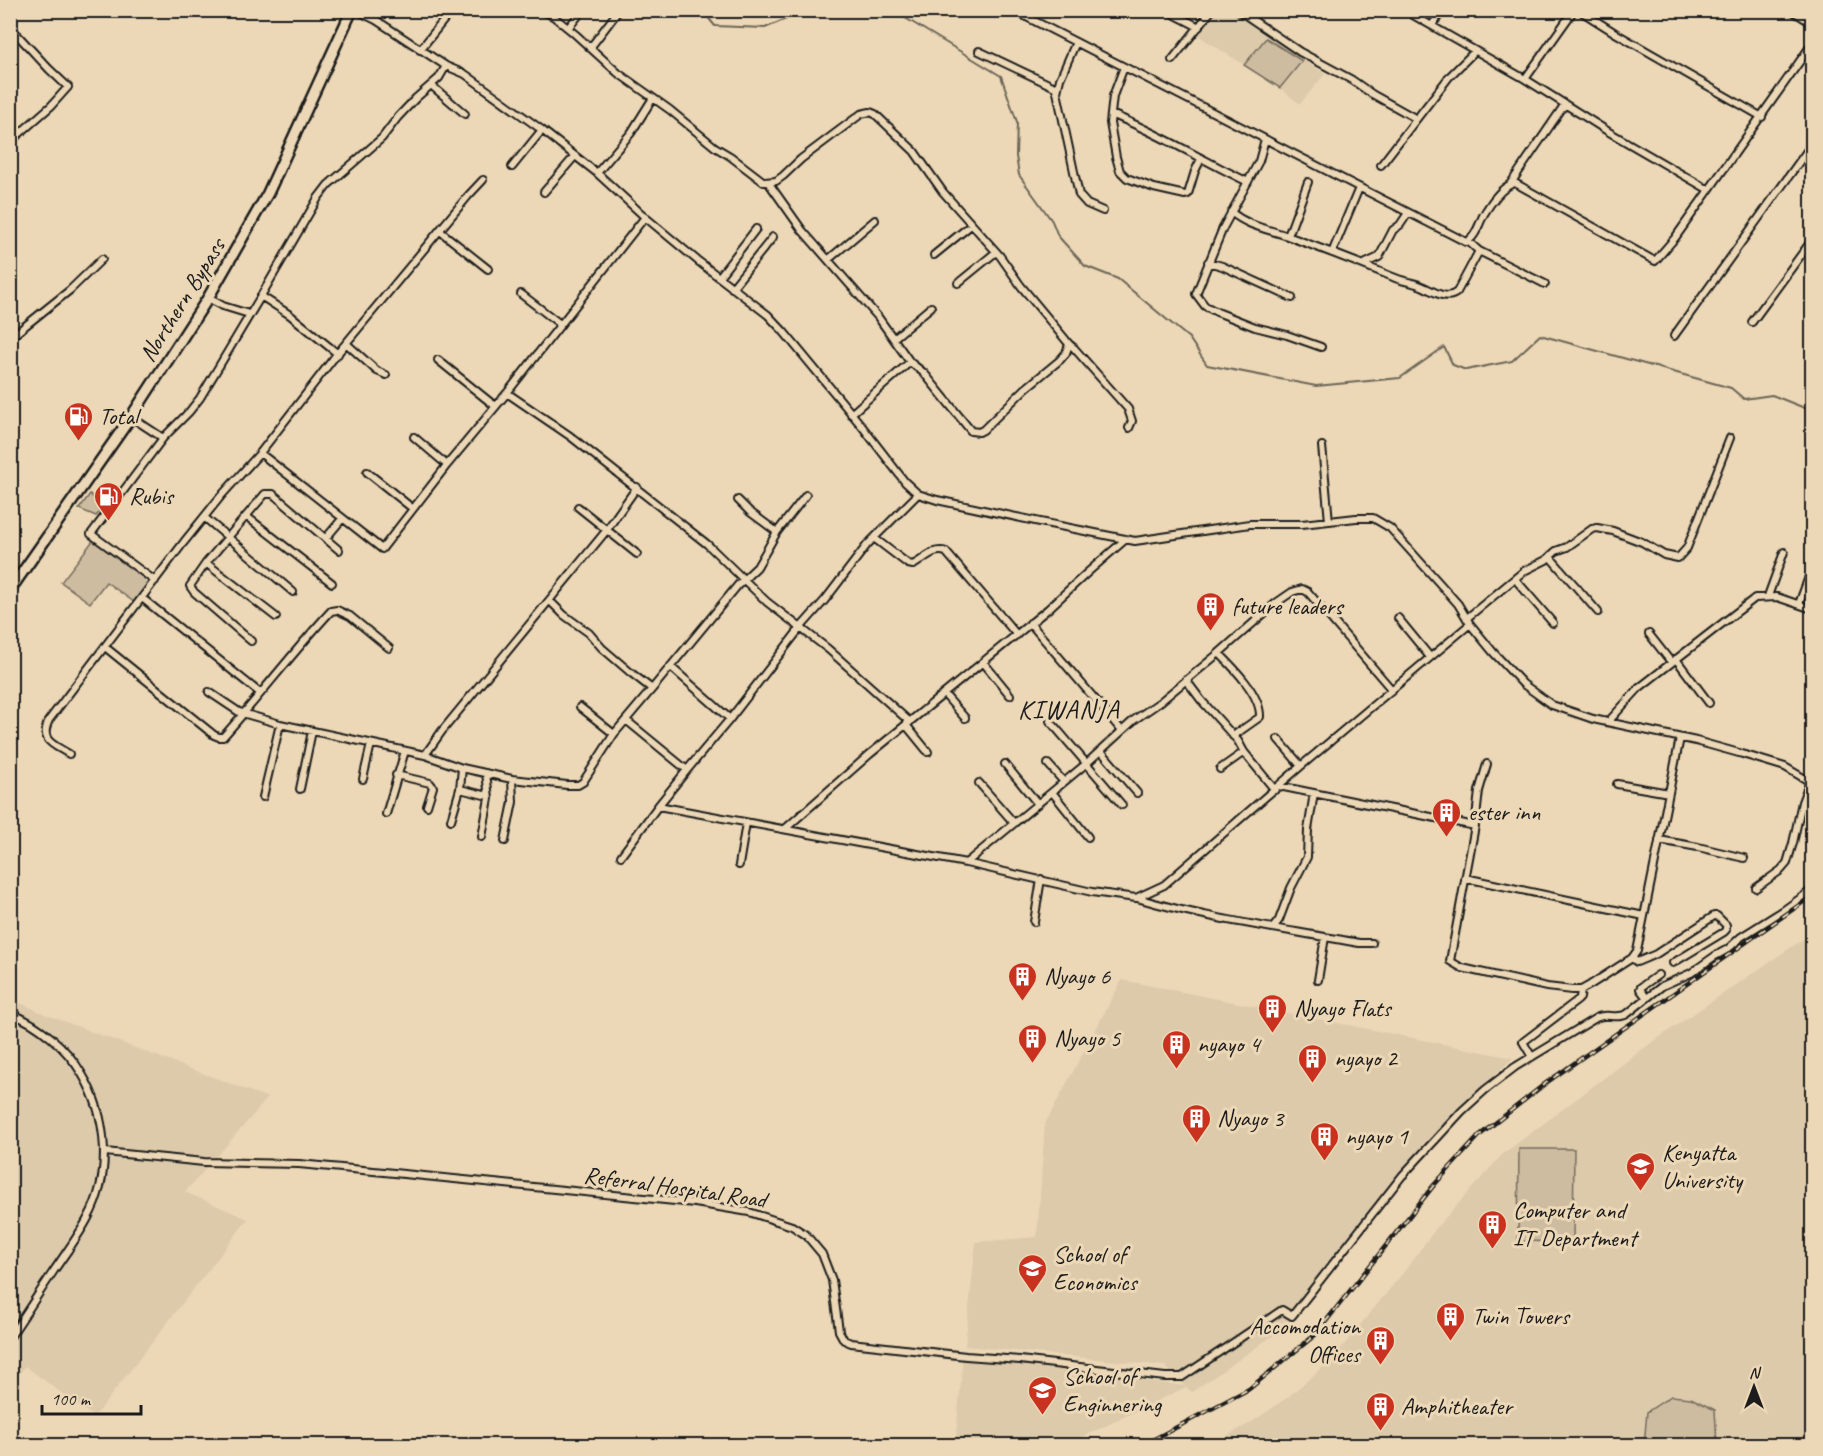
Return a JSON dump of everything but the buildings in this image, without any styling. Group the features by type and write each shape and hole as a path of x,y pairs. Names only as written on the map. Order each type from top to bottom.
{"main road":[{"name":"Northern Bypass","path":"10,590 131,417 208,298 268,193 354,10"}],"street":[{"path":"354,10 376,20 446,66 465,74 542,130 597,173 645,218 768,315 905,482 918,494 1126,539 1146,540 1250,524 1292,524 1373,518 1383,522 1397,536 1458,604 1468,621 1516,677 1552,705 1575,714 1739,753 1785,767 1811,782 1802,802 1787,863 1756,888"},
{"path":"420,50 452,10"},
{"path":"541,10 568,28 618,73 759,179 768,182 802,230 894,338 910,362 924,373 971,431 979,432 986,428 1026,388 1060,360 1069,344"},
{"path":"568,28 583,10"},
{"path":"590,48 619,10"},
{"path":"1013,10 1408,213 1469,242 1479,251 1545,284"},
{"path":"1166,10 1199,27"},
{"path":"1172,60 1212,10"},
{"path":"1238,10 1300,52 1415,118"},
{"path":"1404,10 1525,79 1609,132 1709,190"},
{"path":"1432,25 1443,10"},
{"path":"1525,79 1574,10"},
{"path":"1579,10 1762,117"},
{"path":"1791,10 1812,23"},
{"path":"10,27 68,87 51,106 10,142"},
{"path":"1076,42 1057,88 1058,102 1079,195 1087,204 1103,211"},
{"path":"1512,183 1654,261 1672,242 1812,44"},
{"path":"979,51 1057,88"},
{"path":"1381,165 1415,118 1449,77 1475,51"},
{"path":"155,581 91,534 163,438 200,398 318,198 328,185 382,138 416,98 439,78 446,66"},
{"path":"1124,67 1113,96 1111,114 1111,133 1120,171 1127,178 1167,192 1185,195 1188,194 1201,159"},
{"path":"431,86 465,114"},
{"path":"597,173 631,133 653,98"},
{"path":"1469,242 1484,214 1512,183 1565,104"},
{"path":"768,182 783,176 801,159 861,114 870,112 881,118 914,151 943,192 996,252 1069,344 1128,409 1132,421 1129,428"},
{"path":"1111,114 1248,182"},
{"path":"512,167 542,130"},
{"path":"1265,139 1263,153 1231,212 1196,294 1206,306 1255,327 1321,347"},
{"path":"1674,336 1812,144"},
{"path":"544,192 575,156"},
{"path":"69,754 48,740 45,729 80,678 204,517 260,453 338,354 483,180"},
{"path":"1288,236 1308,182"},
{"path":"1332,253 1359,188"},
{"path":"1231,212 1245,222 1364,264 1444,296 1457,292 1479,251"},
{"path":"1364,264 1379,257 1393,230 1400,225 1408,213"},
{"path":"260,453 382,549 412,508 507,393 645,218"},
{"path":"829,259 875,220"},
{"path":"934,255 971,225"},
{"path":"719,277 756,230"},
{"path":"441,231 488,269"},
{"path":"732,288 773,237"},
{"path":"1752,322 1812,240"},
{"path":"958,283 996,252"},
{"path":"11,338 102,259"},
{"path":"1208,262 1292,298"},
{"path":"521,294 560,324"},
{"path":"261,296 290,315 338,354"},
{"path":"208,298 223,306 249,314"},
{"path":"894,338 931,307"},
{"path":"347,344 386,375"},
{"path":"438,360 495,406"},
{"path":"851,414 910,362"},
{"path":"507,393 570,436 707,544 767,602 862,678 908,724 928,752"},
{"path":"131,417 163,438"},
{"path":"414,437 447,465"},
{"path":"1136,898 1164,885 1430,657 1524,571 1550,557 1556,550 1567,548 1587,532 1597,528 1613,531 1642,542 1664,555 1678,558 1687,548 1730,438"},
{"path":"1322,446 1329,521"},
{"path":"367,472 412,508"},
{"path":"425,755 442,731 606,531 637,487"},
{"path":"251,641 191,588 190,583 265,494 273,494 339,550"},
{"path":"621,856 658,806 874,538 918,494"},
{"path":"209,692 244,714 280,724 425,755 462,768 512,779 578,785 583,782 614,734 738,585 757,567 777,532 806,495"},
{"path":"738,500 777,532"},
{"path":"578,507 637,555"},
{"path":"246,516 332,583"},
{"path":"204,517 293,592"},
{"path":"326,538 342,519"},
{"path":"874,538 908,564 913,565 936,551 946,552 1017,634"},
{"path":"784,829 870,754 1048,609 1126,539"},
{"path":"1768,596 1784,552"},
{"path":"1550,557 1598,612"},
{"path":"206,563 276,617"},
{"path":"1799,604 1811,571"},
{"path":"1515,579 1553,622"},
{"path":"966,863 1087,764 1122,731 1219,653 1284,596 1302,589 1308,592 1392,690"},
{"path":"1608,722 1630,697 1755,598 1768,596 1812,609"},
{"path":"142,598 260,693"},
{"path":"550,601 652,689"},
{"path":"105,647 219,738 223,737 244,714 331,611 341,611 350,616 388,648"},
{"path":"1398,618 1430,657"},
{"path":"1030,623 1122,731"},
{"path":"1649,634 1709,703"},
{"path":"1219,653 1238,672 1255,698 1260,713 1260,717 1252,724 1233,736"},
{"path":"983,662 1010,695"},
{"path":"671,667 730,719"},
{"path":"1186,680 1241,745 1244,752 1277,788 1474,826"},
{"path":"944,694 965,718"},
{"path":"580,707 614,734"},
{"path":"626,720 687,771"},
{"path":"1050,722 1122,805"},
{"path":"263,797 280,724"},
{"path":"300,789 312,730"},
{"path":"1487,764 1479,791 1450,961 1462,969 1484,974 1556,988 1581,990 1632,958 1638,947 1680,738"},
{"path":"1278,739 1301,766"},
{"path":"363,779 371,744"},
{"path":"386,814 405,751"},
{"path":"1101,751 1137,793"},
{"path":"1220,769 1244,752"},
{"path":"1005,764 1038,804"},
{"path":"1048,764 1064,782"},
{"path":"451,820 460,789 462,768"},
{"path":"482,837 489,798 486,773"},
{"path":"396,775 430,783 433,787 427,806"},
{"path":"505,841 513,802 512,779"},
{"path":"979,783 1014,823"},
{"path":"1617,784 1670,793"},
{"path":"460,789 489,798"},
{"path":"1052,792 1088,837"},
{"path":"1273,928 1279,920 1291,888 1307,858 1308,830 1314,794"},
{"path":"658,806 966,863 1092,892 1136,898 1193,913 1359,943 1372,943"},
{"path":"739,865 746,823"},
{"path":"1659,840 1744,858"},
{"path":"1465,878 1644,916"},
{"path":"1034,922 1041,879"},
{"path":"1581,990 1580,998 1523,1042 1532,1057 1600,1016 1621,1018 1662,986 1691,973 1812,890"},
{"path":"1632,958 1637,962 1650,957 1714,916 1726,925 1724,932 1673,963"},
{"path":"1318,980 1325,937"},
{"path":"1646,997 1641,987 1658,975"},
{"path":"10,1013 25,1020 51,1038 78,1067 95,1101 102,1127 105,1152 100,1184 89,1217 10,1337"},
{"name":"Referral Hospital Road","path":"105,1152 204,1162 299,1164 695,1203 749,1212 792,1226 806,1234 822,1254 832,1280 839,1331 844,1340 851,1343 1182,1377 1282,1310 1292,1316 1402,1176 1448,1125 1485,1090 1532,1057"}],"shaded area":[{"path":"1217,11 1231,11 1325,74 1300,104 1280,88 1199,36"},
{"path":"1266,38 1302,61 1280,88 1244,65"},
{"path":"90,494 103,508 96,516 79,509"},
{"path":"95,538 151,581 134,602 106,582 90,603 61,582"},
{"name":"Kenyatta University","path":"1812,933 1812,1445 1209,1446 1252,1422 1288,1397 1332,1359 1403,1273 1437,1227 1503,1154 1651,1043"},
{"path":"1122,980 1513,1058 1464,1104 1412,1163 1287,1326 1192,1392 1186,1387 1066,1445 955,1446 963,1357 1185,1386 1165,1366 965,1346 976,1242 1037,1237 1045,1124"},
{"path":"11,999 47,1015 268,1098 185,1192 248,1219 94,1417 25,1366 11,1386"},
{"path":"1519,1149 1574,1149 1573,1242 1518,1241"},
{"path":"1671,1396 1691,1398 1715,1410 1717,1445 1644,1445 1647,1412"}],"waterway":[{"path":"702,10 715,26 765,28 807,10"},
{"path":"892,10 1001,76 1017,122 1016,156 1019,175 1052,221 1058,236 1085,266 1118,279 1189,338 1207,365 1316,386 1400,378 1444,347 1453,365 1466,370 1512,361 1540,335 1731,388 1744,399 1772,395 1812,411"}],"railway":[{"path":"1141,1446 1249,1389 1315,1335 1434,1185 1480,1135 1546,1083 1812,896"}],"place":[{"name":"Total","path":"78,442"},
{"name":"Rubis","path":"108,522"},
{"name":"future leaders","path":"1211,632"},
{"name":"ester inn","path":"1447,838"},
{"name":"Nyayo 6","path":"1023,1002"},
{"name":"Nyayo Flats","path":"1273,1034"},
{"name":"Nyayo 5","path":"1033,1064"},
{"name":"nyayo 4","path":"1176,1070"},
{"name":"nyayo 2","path":"1313,1084"},
{"name":"Nyayo 3","path":"1196,1144"},
{"name":"nyayo 1","path":"1324,1162"},
{"name":"Kenyatta University","path":"1641,1192"},
{"name":"Computer and IT Department","path":"1492,1250"},
{"name":"School of Economics","path":"1032,1294"},
{"name":"Twin Towers","path":"1451,1342"},
{"name":"Accomodation Offices","path":"1381,1366"},
{"name":"School of Enginnering","path":"1042,1416"},
{"name":"Amphitheater","path":"1380,1432"}],"district":[{"name":"KIWANJA","path":"1069,709"}]}
